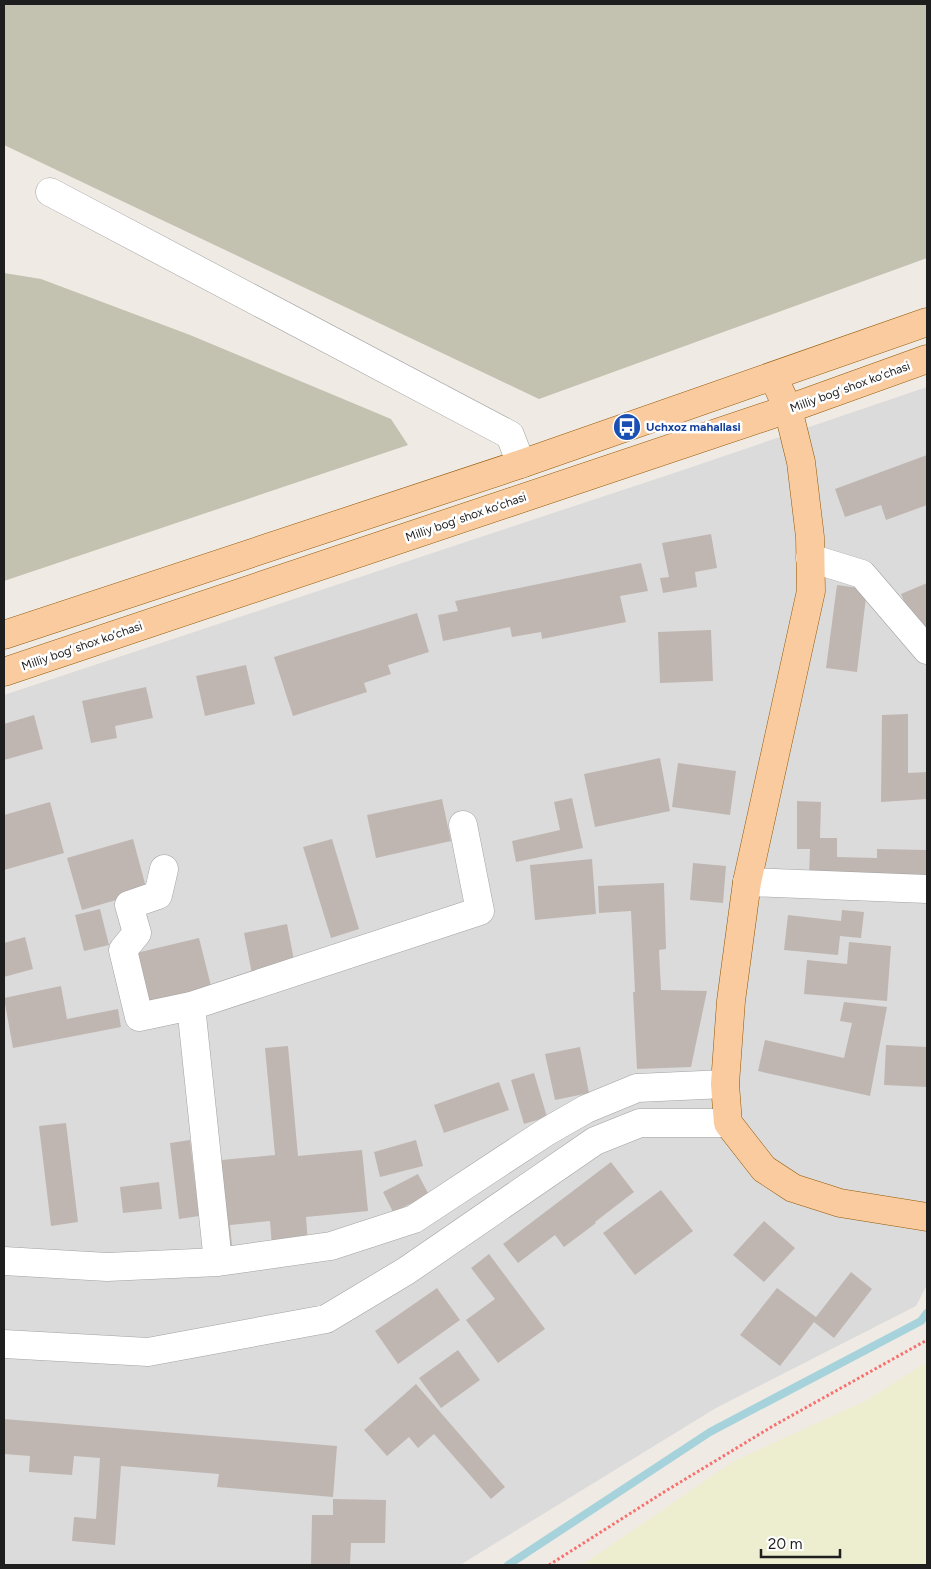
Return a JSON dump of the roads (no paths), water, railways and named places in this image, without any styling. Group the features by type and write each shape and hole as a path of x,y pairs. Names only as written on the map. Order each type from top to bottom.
{"main road":[{"path":"4,635 521,464 927,322"},
{"name":"Milliy bog‘ shox ko‘chasi","path":"4,672 788,410 927,359"},
{"path":"773,376 788,410 801,462 810,537 810,591 747,882 730,1001 725,1084 728,1122 764,1169 793,1188 840,1203 927,1217"},
{"path":"213,565 226,598"},
{"path":"33,625 44,658"}],"street":[{"path":"50,192 510,436 521,464"},
{"path":"810,558 862,574 927,650"},
{"path":"164,869 158,895 129,905 137,932 123,950 139,1017 191,1006 480,912 463,825"},
{"path":"747,882 927,889"},
{"path":"191,1006 218,1262"},
{"path":"4,1261 107,1267 218,1262 330,1246 414,1219 546,1132 586,1109 637,1088 725,1084"},
{"path":"4,1344 148,1352 326,1319 406,1270 595,1141 640,1123 728,1122"}],"waterway":[{"path":"508,1565 710,1432 921,1321 927,1313"}],"place":[{"name":"Uchxoz mahallasi","path":"627,427"}]}
